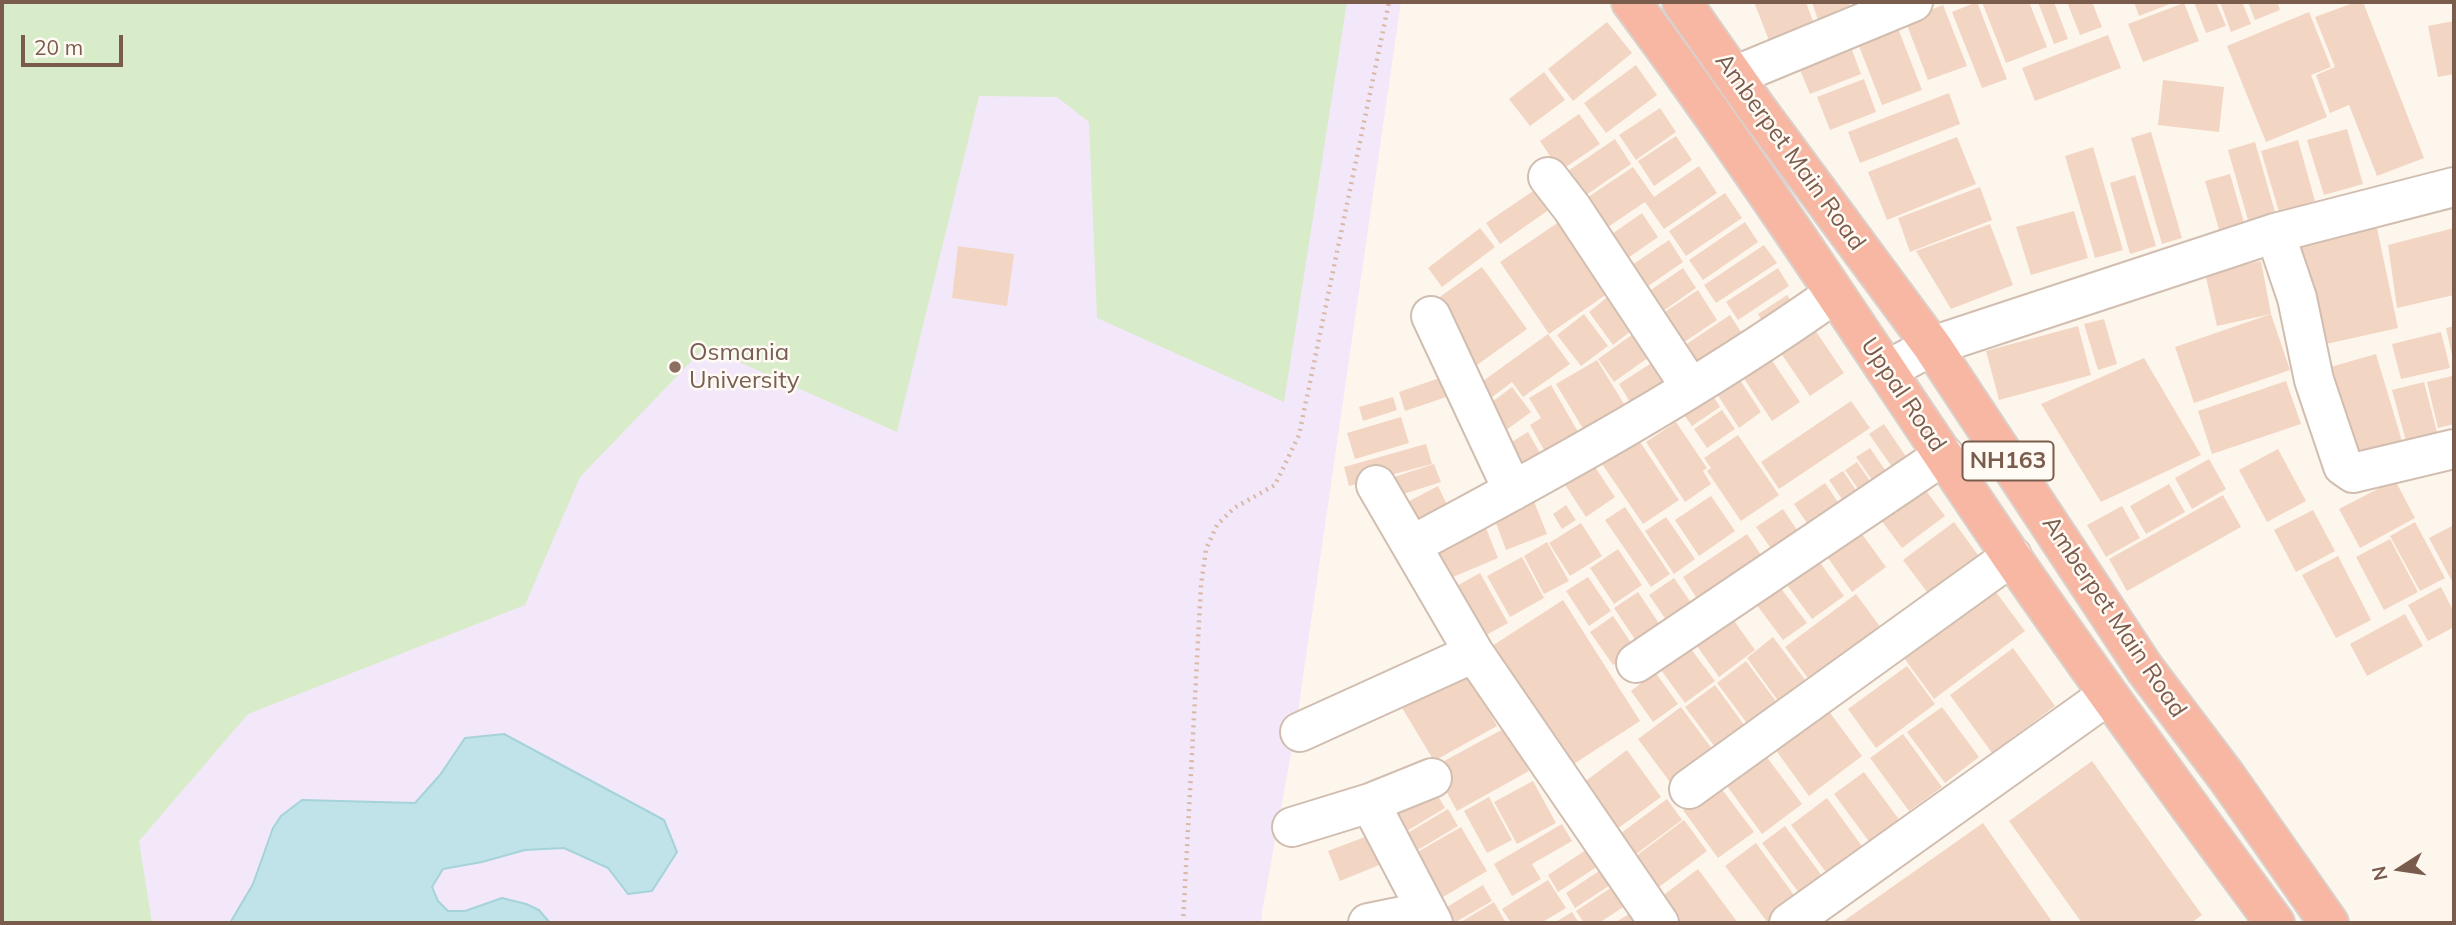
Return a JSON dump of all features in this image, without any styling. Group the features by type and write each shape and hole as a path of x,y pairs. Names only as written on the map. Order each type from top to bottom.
{"highway":[{"name":"Uppal Road","path":"1631,2 1689,79 2108,695 2275,923"},
{"name":"Amberpet Main Road","path":"1687,3 1734,76 1932,346 2145,669 2226,776 2329,923"}],"street":[{"path":"1734,76 1913,2"},
{"path":"1548,177 1572,208 1691,388"},
{"path":"1887,370 1932,346 2275,233 2454,187"},
{"path":"2275,233 2297,298 2314,380 2343,466 2353,473 2454,449"},
{"path":"1412,545 1513,491 1691,388 1768,341 1834,294"},
{"path":"1431,316 1513,491"},
{"path":"1636,663 1944,456"},
{"path":"1376,485 1474,653 1660,923"},
{"path":"1689,789 2012,556"},
{"path":"1300,732 1474,653"},
{"path":"1789,923 2108,695"},
{"path":"1292,827 1370,803 1432,778"},
{"path":"1368,923 1430,917 1370,803"}],"path":[{"path":"1183,923 1201,585 1206,549 1217,526 1234,508 1275,485 1299,435 1389,2"}],"shaded area":[{"name":"Osmania University","path":"2,2 1401,2 1295,732 1262,923 2,923"}],"green space":[{"path":"2,2 1347,2 1284,402 1097,318 1089,122 1057,97 979,96 897,432 705,347 580,477 525,605 248,714 139,841 152,923 2,923"}],"water":[{"path":"504,734 664,820 677,852 652,891 628,894 608,868 564,848 525,850 443,869 432,887 438,901 448,911 465,911 502,898 539,910 550,923 230,923 253,884 273,828 281,816 302,800 415,803 440,775 465,738"}],"building":[{"path":"1754,2 1806,2 1815,27 1770,43"},
{"path":"1812,2 1848,2 1852,12 1819,23"},
{"path":"1977,2 2007,79 1982,88 1952,12"},
{"path":"1982,2 2029,2 2047,47 2006,63"},
{"path":"2038,2 2054,2 2068,39 2054,44"},
{"path":"2067,2 2092,2 2102,27 2080,35"},
{"path":"2134,2 2175,2 2139,16"},
{"path":"2194,2 2216,2 2226,26 2206,33"},
{"path":"2220,2 2242,2 2251,24 2231,32"},
{"path":"2248,2 2277,2 2280,10 2255,20"},
{"path":"2363,2 2424,158 2377,176 2349,105 2330,113 2316,75 2335,67 2315,17"},
{"path":"2184,3 2199,41 2143,62 2128,24"},
{"path":"1943,5 1967,66 1928,80 1905,20"},
{"path":"2309,12 2331,67 2311,75 2327,117 2266,142 2227,46"},
{"path":"2454,21 2454,74 2438,77 2428,26"},
{"path":"1607,22 1632,53 1573,101 1548,69"},
{"path":"1897,26 1922,90 1882,105 1857,41"},
{"path":"2108,35 2121,68 2035,101 2022,68"},
{"path":"1852,50 1861,74 1810,94 1800,70"},
{"path":"1636,65 1657,95 1606,133 1584,103"},
{"path":"1544,72 1565,100 1530,126 1509,99"},
{"path":"1864,79 1876,112 1830,130 1817,97"},
{"path":"2163,80 2224,87 2219,132 2158,125"},
{"path":"1949,93 1960,124 1860,163 1848,132"},
{"path":"1660,108 1676,132 1636,160 1619,135"},
{"path":"1579,114 1600,144 1560,171 1540,141"},
{"path":"2347,129 2363,184 2324,195 2307,140"},
{"path":"2151,132 2182,238 2162,244 2131,138"},
{"path":"1676,136 1692,160 1654,186 1638,161"},
{"path":"1957,137 1976,184 1887,220 1868,172"},
{"path":"1615,139 1631,164 1576,202 1559,177"},
{"path":"2298,140 2315,201 2279,212 2261,151"},
{"path":"2255,142 2275,212 2248,220 2228,150"},
{"path":"2093,147 2123,250 2095,258 2065,156"},
{"path":"1699,166 1717,193 1664,229 1645,202 1596,235 1576,205 1633,167 1654,197"},
{"path":"2230,174 2245,226 2220,233 2205,181"},
{"path":"2135,175 2156,246 2130,254 2110,183"},
{"path":"1980,187 1992,220 1910,252 1898,218"},
{"path":"1536,189 1550,209 1500,244 1486,223"},
{"path":"1725,193 1742,218 1686,256 1669,231"},
{"path":"2074,211 2088,258 2031,275 2016,227"},
{"path":"1572,213 1620,285 1549,334 1500,262"},
{"path":"1642,213 1658,237 1615,267 1599,243"},
{"path":"1745,222 1758,242 1703,280 1689,260"},
{"path":"1990,224 2013,285 1951,309 1916,251"},
{"path":"1480,228 1495,247 1442,287 1428,268"},
{"path":"2377,228 2398,328 2308,348 2286,247"},
{"path":"2454,228 2454,295 2397,308 2388,245"},
{"path":"1669,240 1683,262 1641,291 1626,269"},
{"path":"1764,245 1777,263 1716,303 1704,285"},
{"path":"958,246 1014,254 1007,306 952,298"},
{"path":"2261,261 2271,314 2217,326 2205,273"},
{"path":"1482,267 1527,329 1466,373 1434,301"},
{"path":"1683,268 1696,288 1659,314 1645,294"},
{"path":"1778,268 1789,286 1738,320 1726,302"},
{"path":"1698,290 1717,320 1674,349 1654,319"},
{"path":"1611,294 1636,327 1613,345 1589,312"},
{"path":"1787,295 1797,310 1768,330 1758,314"},
{"path":"1584,314 1608,346 1581,366 1557,335"},
{"path":"2271,314 2290,370 2194,403 2175,347"},
{"path":"1730,315 1745,338 1693,372 1679,349"},
{"path":"2104,319 2117,364 2098,370 2084,324"},
{"path":"2078,326 2091,375 1999,400 1986,351"},
{"path":"2454,326 2454,360 2453,360 2446,328"},
{"path":"1640,329 1656,352 1614,382 1598,359"},
{"path":"1815,330 1844,373 1810,396 1781,353"},
{"path":"2441,332 2450,368 2401,379 2392,344"},
{"path":"1548,334 1570,364 1523,397 1512,382 1483,404 1472,389"},
{"path":"2376,354 2405,451 2349,467 2320,370"},
{"path":"1769,356 1800,402 1772,421 1741,374"},
{"path":"2144,358 2201,455 2101,502 2041,404"},
{"path":"1597,360 1629,412 1588,437 1556,384"},
{"path":"1653,362 1665,380 1630,402 1619,384"},
{"path":"1454,373 1461,392 1405,411 1399,392"},
{"path":"2452,376 2454,424 2438,428 2427,382"},
{"path":"1738,377 1761,412 1739,428 1715,391"},
{"path":"2286,381 2301,424 2212,454 2198,411"},
{"path":"2424,382 2438,436 2407,445 2392,390"},
{"path":"1551,385 1581,437 1548,457 1530,425 1541,418 1529,398"},
{"path":"1512,387 1531,412 1498,436 1480,411"},
{"path":"1708,388 1720,407 1692,426 1679,408"},
{"path":"1393,397 1397,410 1363,421 1359,407"},
{"path":"1851,401 1870,428 1779,489 1761,462"},
{"path":"1722,410 1735,429 1707,448 1694,429"},
{"path":"1401,417 1409,443 1355,459 1347,433"},
{"path":"1676,422 1707,468 1703,471 1711,484 1685,502 1646,442"},
{"path":"1884,424 1913,467 1899,477 1869,434"},
{"path":"1528,432 1546,463 1517,480 1500,449"},
{"path":"1738,435 1779,495 1741,521 1707,471 1711,468 1704,458"},
{"path":"1636,436 1679,500 1643,524 1600,461"},
{"path":"1426,444 1432,464 1349,486 1344,467"},
{"path":"1870,448 1894,483 1881,493 1856,457"},
{"path":"2278,449 2306,501 2267,522 2239,470"},
{"path":"1589,458 1615,497 1586,517 1560,477"},
{"path":"2209,459 2226,489 2192,509 2175,478"},
{"path":"1857,462 1879,494 1867,502 1845,470"},
{"path":"1434,464 1441,482 1400,495 1394,477"},
{"path":"1843,471 1864,502 1850,511 1829,480"},
{"path":"2395,480 2415,518 2360,548 2339,509"},
{"path":"1825,483 1846,514 1815,535 1794,504"},
{"path":"2169,484 2185,512 2146,534 2130,506"},
{"path":"1438,486 1453,517 1415,536 1400,506"},
{"path":"1924,488 1945,516 1902,548 1881,520"},
{"path":"2223,495 2241,527 2127,591 2109,559"},
{"path":"1711,496 1735,531 1699,556 1675,520"},
{"path":"1533,499 1547,534 1506,550 1493,515"},
{"path":"1566,505 1576,520 1562,529 1553,514"},
{"path":"2122,506 2140,538 2106,557 2087,525"},
{"path":"1625,507 1670,574 1651,587 1605,520"},
{"path":"1783,509 1805,542 1779,560 1756,527"},
{"path":"2313,510 2335,551 2296,572 2274,530"},
{"path":"1666,517 1695,559 1674,574 1645,531"},
{"path":"1954,522 1983,562 1933,600 1903,560"},
{"path":"2415,522 2445,578 2420,591 2390,536"},
{"path":"1484,523 1498,558 1446,580 1432,545"},
{"path":"1581,523 1602,556 1570,576 1549,543"},
{"path":"2454,525 2454,585 2429,538"},
{"path":"1859,530 1886,567 1852,592 1826,555"},
{"path":"1747,534 1767,564 1703,608 1683,577"},
{"path":"2390,539 2418,592 2384,610 2356,557"},
{"path":"1547,542 1569,581 1544,594 1524,556"},
{"path":"1618,549 1642,585 1614,604 1590,568"},
{"path":"2338,556 2371,620 2336,638 2302,575"},
{"path":"1522,557 1544,598 1510,617 1487,576"},
{"path":"1816,557 1844,596 1812,619 1784,581"},
{"path":"1480,573 1508,623 1481,638 1453,588"},
{"path":"1588,577 1611,611 1589,626 1566,591"},
{"path":"1674,578 1696,610 1671,627 1649,595"},
{"path":"1777,583 1807,623 1783,640 1753,600"},
{"path":"2441,587 2454,612 2454,627 2428,641 2408,605"},
{"path":"1995,591 2025,631 1934,699 1904,658"},
{"path":"1638,592 1664,631 1640,647 1614,608"},
{"path":"1856,594 1881,628 1810,681 1785,647"},
{"path":"1563,600 1640,721 1569,767 1492,646"},
{"path":"2405,614 2423,646 2367,676 2350,644"},
{"path":"1730,615 1755,650 1719,677 1694,642"},
{"path":"1613,616 1636,650 1613,665 1590,632"},
{"path":"1773,637 1809,685 1781,705 1747,658"},
{"path":"1685,641 1715,681 1685,703 1656,663"},
{"path":"2013,648 2055,706 1992,753 1950,695"},
{"path":"1746,661 1778,704 1749,726 1717,683"},
{"path":"1463,664 1497,726 1434,761 1395,696"},
{"path":"1907,666 1935,704 1876,748 1848,709"},
{"path":"1655,672 1678,704 1653,722 1631,691"},
{"path":"1715,685 1747,729 1718,751 1685,707"},
{"path":"1822,702 1862,756 1809,796 1770,742"},
{"path":"1681,707 1715,753 1672,785 1638,739"},
{"path":"1942,707 1979,757 1945,783 1907,732"},
{"path":"1505,728 1529,771 1457,811 1433,767"},
{"path":"1903,734 1942,787 1909,811 1870,758"},
{"path":"1627,750 1661,797 1617,829 1583,783"},
{"path":"1766,756 1802,804 1762,834 1727,786"},
{"path":"2092,761 2202,915 2191,923 2082,923 2009,821"},
{"path":"1864,772 1906,829 1876,851 1834,794"},
{"path":"1533,781 1556,823 1517,844 1494,802"},
{"path":"1430,782 1445,808 1407,831 1391,805"},
{"path":"1718,784 1754,832 1718,858 1683,810"},
{"path":"1489,797 1512,840 1487,853 1464,811"},
{"path":"1827,798 1867,853 1831,879 1791,825"},
{"path":"1667,799 1682,820 1636,854 1621,833"},
{"path":"1448,809 1458,826 1416,851 1406,834"},
{"path":"1684,820 1707,851 1655,890 1632,859"},
{"path":"1983,823 2053,923 1841,923"},
{"path":"1562,824 1572,841 1532,864 1541,879 1512,896 1494,864"},
{"path":"1785,826 1828,884 1805,901 1762,843"},
{"path":"1461,827 1487,871 1433,903 1407,858"},
{"path":"1378,832 1389,861 1340,881 1328,851"},
{"path":"1756,843 1799,902 1771,923 1768,923 1725,866"},
{"path":"1589,848 1600,865 1558,892 1548,875"},
{"path":"1608,865 1618,880 1575,908 1566,893"},
{"path":"1698,869 1738,923 1668,923 1653,903"},
{"path":"1548,880 1566,908 1541,923 1511,923 1502,909"},
{"path":"1621,881 1634,900 1599,923 1584,923 1576,911"},
{"path":"1483,885 1492,901 1450,923 1442,910"},
{"path":"1494,902 1506,923 1459,923"},
{"path":"1639,908 1649,923 1614,923"},
{"path":"1572,912 1579,923 1554,923"}],"place":[{"name":"Osmania University","path":"675,367"}]}
